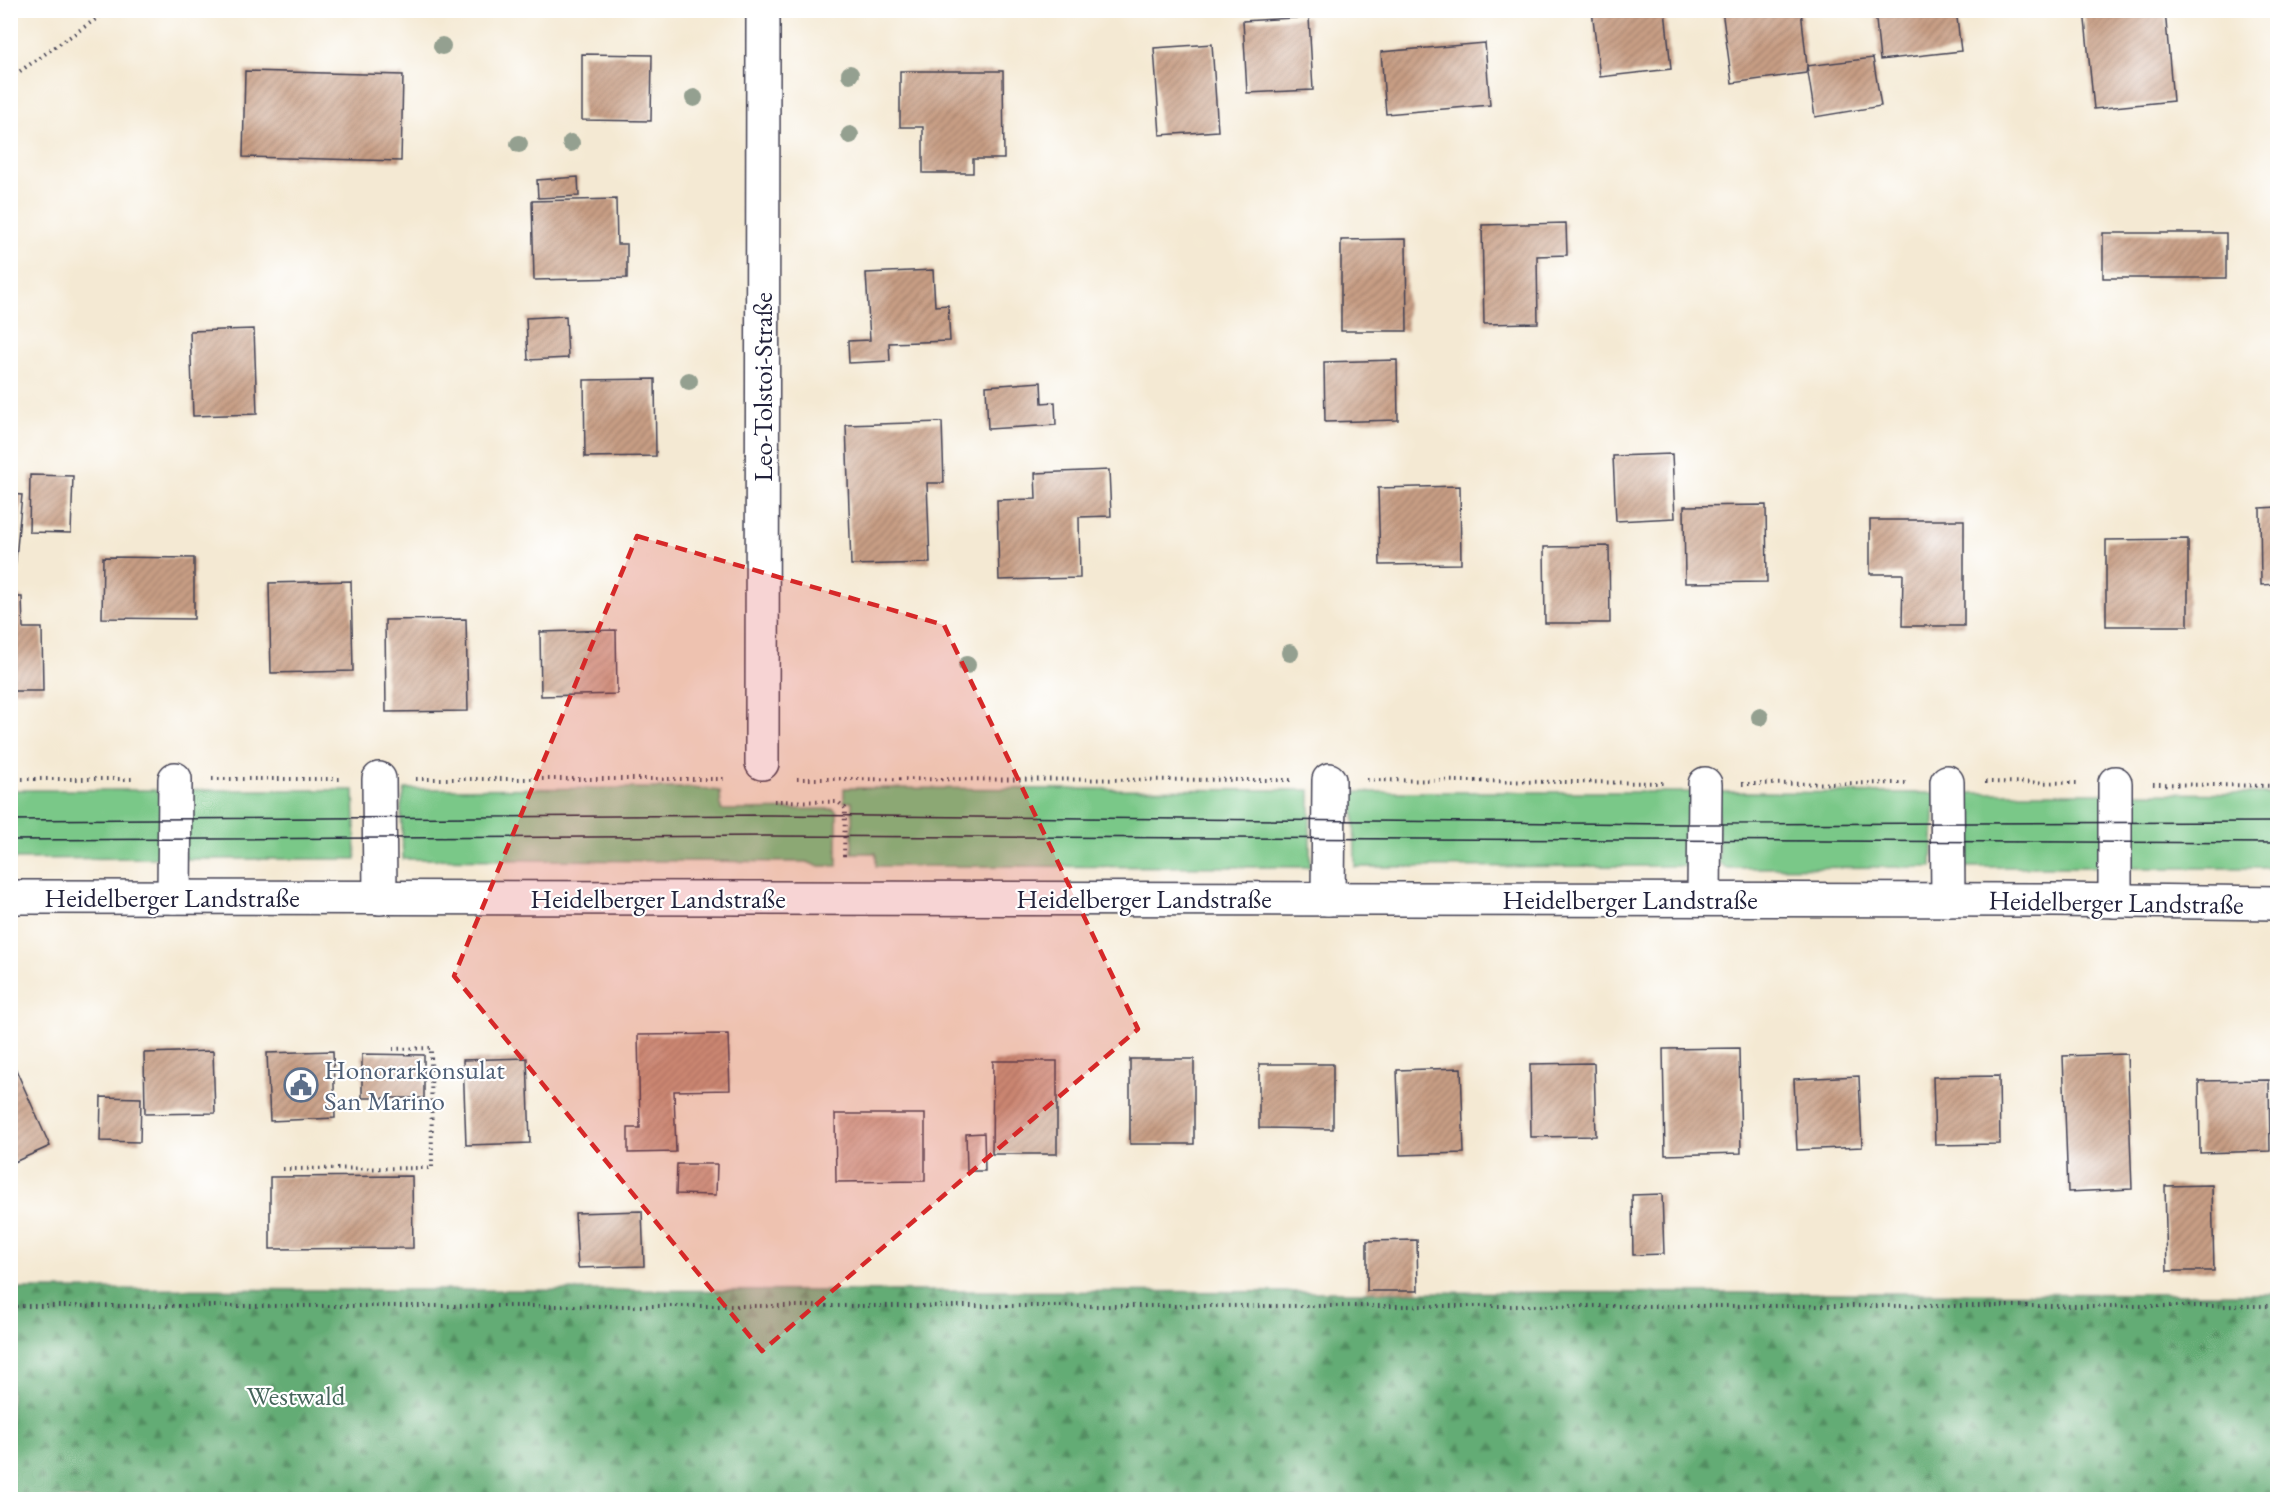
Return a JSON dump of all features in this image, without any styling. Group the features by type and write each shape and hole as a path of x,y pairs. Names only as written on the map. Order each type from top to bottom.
{"street":[{"name":"Leo-Tolstoi-Straße","path":"762,774 763,10"},
{"path":"174,897 175,779"},
{"path":"379,779 380,898"},
{"path":"1328,899 1329,780"},
{"path":"1947,782 1948,900"},
{"path":"2115,783 2115,901"},
{"path":"1704,899 1705,784"},
{"name":"Heidelberger Landstraße","path":"10,897 1704,899 2277,903"}],"path":[{"path":"10,78 109,10"},
{"path":"10,779 379,779 762,774 1705,784 1947,782 2277,786"},
{"path":"763,801 838,802 845,808 844,898"},
{"path":"283,1169 432,1168 431,1048 393,1049"},
{"path":"10,1306 2277,1306"}],"highlighted area":[{"path":"637,536 944,625 1138,1029 762,1351 454,976"}],"green space":[{"path":"691,788 720,791 721,810 834,809 837,812 837,866 817,866 807,862 403,859 401,807 405,789"},
{"path":"844,788 1310,790 1310,867 876,866 876,853 852,853 852,802 844,802"},
{"path":"10,790 155,790 165,801 164,849 157,858 11,859"},
{"path":"186,790 354,790 356,859 185,859"},
{"path":"1354,792 1694,792 1693,860 1687,866 1355,867"},
{"path":"1717,792 1935,793 1932,867 1725,868 1719,863"},
{"path":"1959,793 2105,793 2105,867 1960,867"},
{"path":"2126,793 2277,794 2277,868 2127,868"},
{"name":"Westwald","path":"11,1289 2277,1294 2277,1499 11,1499"}],"building":[{"path":"1592,10 1665,10 1671,69 1600,77"},
{"path":"1722,10 1801,10 1806,73 1732,83"},
{"path":"1875,10 1956,10 1961,51 1880,60"},
{"path":"2084,10 2165,10 2173,101 2094,109"},
{"path":"1309,17 1313,90 1247,93 1243,21"},
{"path":"1485,43 1490,105 1386,114 1381,52"},
{"path":"1212,44 1218,131 1160,135 1154,48"},
{"path":"582,54 652,55 651,121 582,120"},
{"path":"1873,58 1881,106 1815,117 1807,66"},
{"path":"245,71 403,75 401,161 243,157"},
{"path":"900,71 1003,71 1004,159 973,159 973,173 923,173 923,127 900,127"},
{"path":"578,177 579,196 538,198 537,180"},
{"path":"616,199 617,244 627,244 627,278 534,280 532,201"},
{"path":"1566,223 1567,255 1537,256 1538,323 1484,324 1482,225"},
{"path":"2103,233 2226,233 2226,278 2103,278"},
{"path":"1406,239 1407,331 1341,331 1341,240"},
{"path":"933,270 935,306 948,305 950,341 889,343 890,361 849,363 848,341 870,340 866,273"},
{"path":"566,316 568,358 528,360 526,318"},
{"path":"254,329 257,414 193,416 190,331"},
{"path":"1397,360 1398,420 1325,422 1324,362"},
{"path":"655,379 656,456 585,457 584,380"},
{"path":"1041,382 1042,403 1055,402 1056,425 988,429 986,386"},
{"path":"942,422 944,483 927,483 930,563 851,565 846,425"},
{"path":"1672,454 1675,518 1616,521 1613,456"},
{"path":"1109,470 1111,516 1079,517 1080,578 999,580 997,500 1036,499 1035,473"},
{"path":"30,475 73,476 71,533 29,532"},
{"path":"1460,486 1461,564 1380,565 1378,488"},
{"path":"10,494 22,495 15,569 10,569"},
{"path":"1766,505 1767,582 1685,583 1684,506"},
{"path":"2278,507 2278,584 2261,585 2260,508"},
{"path":"1870,520 1964,520 1964,626 1902,626 1903,574 1870,574"},
{"path":"2188,539 2188,626 2106,626 2106,540"},
{"path":"1609,546 1610,623 1545,623 1544,547"},
{"path":"103,557 194,558 194,619 102,618"},
{"path":"351,581 353,671 271,673 269,583"},
{"path":"10,597 22,597 23,628 42,628 43,691 10,691"},
{"path":"466,619 468,711 386,712 385,620"},
{"path":"616,630 617,694 541,696 540,632"},
{"path":"728,1034 730,1090 674,1091 676,1152 628,1153 628,1128 640,1128 638,1035"},
{"path":"1739,1048 1741,1153 1665,1155 1663,1049"},
{"path":"213,1051 215,1113 145,1114 144,1053"},
{"name":"Honorarkonsulat San Marino","path":"333,1051 335,1118 270,1121 267,1053"},
{"path":"362,1054 424,1055 424,1098 362,1098"},
{"path":"2127,1054 2132,1189 2068,1192 2063,1056"},
{"path":"527,1058 530,1143 466,1145 463,1060"},
{"path":"1130,1059 1194,1059 1194,1144 1130,1144"},
{"path":"993,1061 1057,1061 1057,1154 992,1154"},
{"path":"13,1063 50,1146 10,1164 10,1064"},
{"path":"1594,1063 1596,1136 1531,1137 1530,1064"},
{"path":"1259,1064 1333,1064 1333,1129 1259,1128"},
{"path":"1461,1068 1464,1153 1400,1155 1397,1070"},
{"path":"1859,1076 1862,1147 1797,1150 1794,1079"},
{"path":"1999,1076 2000,1144 1935,1145 1933,1077"},
{"path":"2269,1080 2270,1151 2200,1153 2199,1081"},
{"path":"101,1097 141,1098 140,1142 100,1141"},
{"path":"835,1114 925,1114 925,1181 836,1182"},
{"path":"984,1133 985,1171 967,1171 966,1134"},
{"path":"677,1164 717,1164 716,1195 676,1194"},
{"path":"412,1176 413,1248 270,1249 270,1177"},
{"path":"2212,1185 2214,1271 2167,1271 2165,1186"},
{"path":"1662,1194 1664,1254 1633,1255 1632,1195"},
{"path":"642,1211 644,1266 578,1268 575,1213"},
{"path":"1417,1240 1418,1291 1367,1291 1367,1241"}],"tram line":[{"path":"10,820 771,815 1675,824 2278,822"},
{"path":"10,840 770,836 2278,843"}],"place":[{"name":"Honorarkonsulat San Marino","path":"301,1085"}]}
